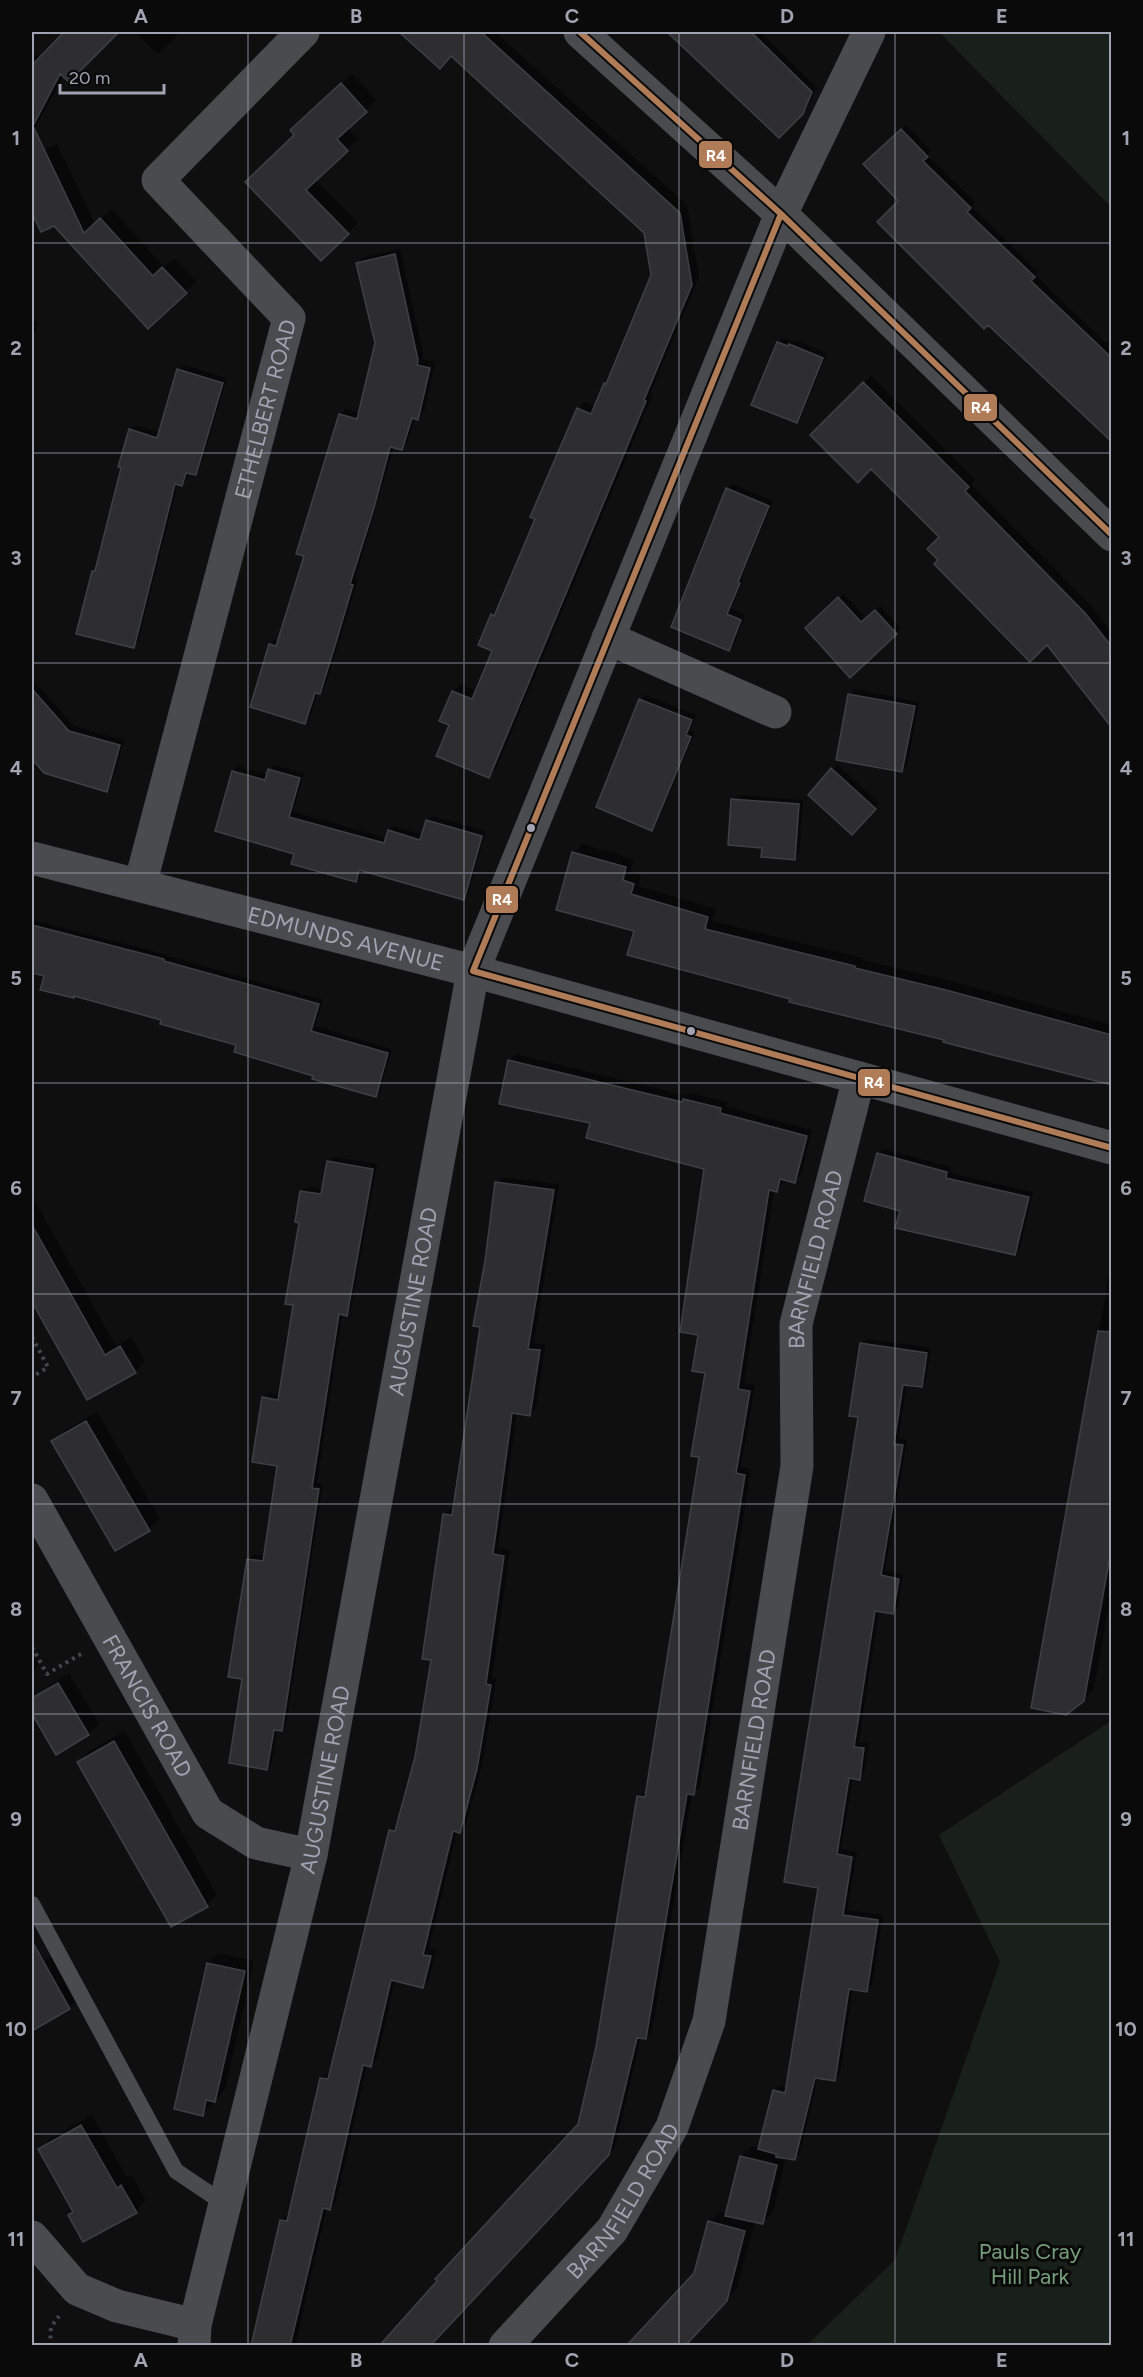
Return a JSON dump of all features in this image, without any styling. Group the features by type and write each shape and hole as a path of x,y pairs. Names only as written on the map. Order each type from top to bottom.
{"street":[{"name":"ETHELBERT ROAD","path":"140,885 289,318 158,180 303,32"},
{"path":"580,32 781,214 1112,535"},
{"name":"AUGUSTINE ROAD","path":"195,2335 311,1854 473,971 781,214 869,32"},
{"path":"608,638 775,712"},
{"name":"EDMUNDS AVENUE","path":"32,858 473,971 1112,1148"},
{"name":"BARNFIELD ROAD","path":"505,2346 612,2230 672,2127 709,2021 797,1466 796,1324 859,1078"},
{"name":"FRANCIS ROAD","path":"32,1500 208,1813 256,1843 311,1854"},
{"path":"32,2237 77,2289 195,2335"}],"lane":[{"path":"32,1904 176,2171 225,2204"}],"path":[{"path":"32,1337 48,1368 32,1377"},
{"path":"32,1647 47,1674"}],"green space":[{"path":"939,32 1111,32 1111,207"},
{"name":"Pauls Cray Hill Park","path":"1111,1721 1111,2345 807,2345 895,2260 1000,1962 939,1835"}],"building":[{"path":"64,32 119,32 69,82 60,74 33,126 84,233 100,218 153,276 162,267 187,293 148,329 54,226 41,232 32,213 32,65"},
{"path":"399,32 481,32 680,213 692,285 489,778 436,756 449,725 439,721 452,691 472,699 492,651 478,645 491,614 494,616 535,519 530,517 577,408 591,414 604,383 606,384 651,275 644,233 451,56 440,69"},
{"path":"667,32 751,32 812,92 803,114 779,138"},
{"path":"341,83 367,112 337,139 348,151 306,190 349,234 321,261 245,182 294,135 290,130"},
{"path":"901,129 928,157 923,161 971,208 967,212 1035,277 1031,281 1112,358 1112,442 988,325 984,329 877,222 898,201 863,164"},
{"path":"395,254 418,360 417,365 430,368 418,420 412,418 402,450 390,447 350,584 353,585 334,649 320,694 315,693 305,724 250,707 269,644 276,646 304,556 296,554 339,414 357,419 375,343 356,263"},
{"path":"777,342 788,346 789,344 823,358 797,423 751,405"},
{"path":"177,369 223,383 196,475 186,473 182,486 175,484 134,648 76,634 92,571 95,571 121,468 118,467 129,429 157,438"},
{"path":"863,382 969,487 965,491 1085,613 1112,647 1112,728 1047,645 1030,662 934,564 938,560 927,549 939,537 871,469 858,483 810,435"},
{"path":"726,488 769,506 727,614 741,620 729,651 671,627"},
{"path":"838,597 861,622 875,610 897,634 850,678 805,628"},
{"path":"32,689 69,731 120,745 107,792 44,773 32,759"},
{"path":"848,694 915,706 902,772 836,760"},
{"path":"639,699 692,720 686,735 691,737 652,831 596,807"},
{"path":"831,768 876,809 852,835 808,795"},
{"path":"268,769 300,778 289,817 384,843 388,830 420,840 426,820 482,836 464,900 359,870 356,882 291,864 294,854 215,831 232,771 265,780"},
{"path":"731,799 799,804 795,860 761,857 762,848 728,845"},
{"path":"572,852 626,867 623,880 634,884 631,894 708,917 705,929 855,966 855,968 1112,1035 1112,1085 789,1002 790,999 627,955 634,931 556,910"},
{"path":"32,925 164,959 164,961 319,1004 311,1031 388,1053 376,1097 312,1079 313,1076 234,1052 236,1045 160,1024 161,1020 74,996 74,998 40,990 44,976 32,973"},
{"path":"508,1060 682,1102 683,1099 721,1108 720,1113 807,1136 795,1183 780,1179 777,1192 769,1190 738,1389 750,1391 736,1473 745,1475 694,1795 687,1794 646,2039 637,2038 609,2155 430,2346 379,2346 437,2281 435,2279 578,2124 596,2047 637,1796 645,1797 699,1457 691,1456 705,1373 692,1371 698,1335 680,1332 704,1169 586,1138 590,1123 499,1104"},
{"path":"877,1153 947,1172 946,1178 1029,1197 1015,1255 895,1228 900,1211 864,1201"},
{"path":"327,1161 373,1169 347,1316 339,1314 312,1488 319,1489 282,1731 274,1730 267,1770 229,1763 242,1679 228,1677 247,1559 263,1561 277,1466 252,1462 262,1397 278,1400 293,1305 285,1304 299,1223 295,1222 300,1191 321,1194"},
{"path":"495,1182 554,1190 528,1349 540,1350 530,1416 512,1413 493,1554 504,1556 486,1684 491,1685 477,1769 460,1833 453,1831 423,1955 431,1956 423,1988 391,1980 371,2067 363,2065 330,2210 323,2208 290,2346 251,2346 280,2220 287,2221 320,2078 328,2079 389,1830 395,1831 415,1757 431,1660 422,1659 443,1514 452,1515 480,1327 473,1326 485,1261"},
{"path":"32,1225 105,1355 120,1346 136,1373 87,1400 32,1302"},
{"path":"1098,1331 1112,1332 1112,1545 1084,1701 1066,1715 1031,1708"},
{"path":"860,1343 927,1353 922,1387 903,1385 894,1444 903,1445 881,1575 899,1579 893,1614 875,1611 854,1747 864,1748 860,1780 849,1778 837,1854 852,1857 843,1915 878,1920 867,1992 849,1989 835,2081 815,2078 795,2160 776,2157 776,2154 758,2149 773,2090 785,2093 818,1888 784,1882 858,1417 849,1416"},
{"path":"86,1421 150,1531 115,1551 51,1441"},
{"path":"58,1683 89,1735 56,1755 32,1714 32,1698"},
{"path":"114,1741 208,1907 171,1927 77,1762"},
{"path":"32,1941 70,2009 32,2031"},
{"path":"207,1963 245,1971 215,2102 206,2100 203,2116 174,2109"},
{"path":"81,2125 117,2188 121,2185 137,2213 83,2242 68,2215 73,2212 38,2149"},
{"path":"740,2156 777,2165 763,2224 725,2216"},
{"path":"708,2221 745,2231 727,2301 685,2346 626,2346 694,2273"}],"transit line":[{"name":"R4","path":"580,32 781,214 1112,535"},
{"name":"R4","path":"781,214 473,971 1112,1148"}]}
